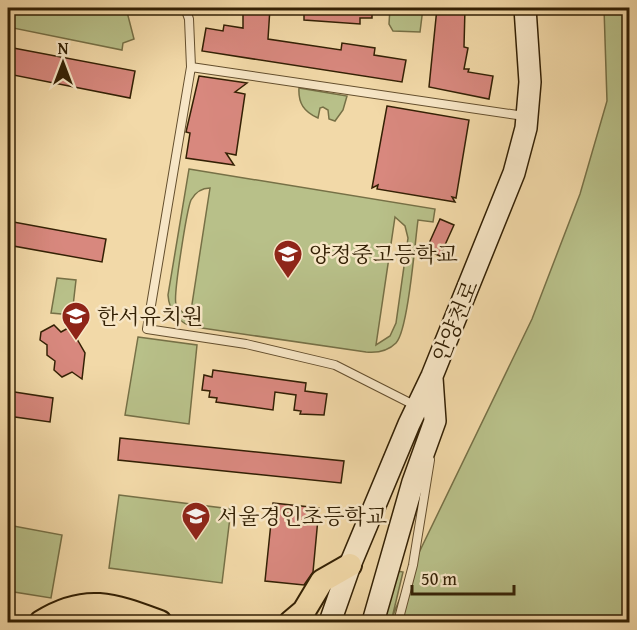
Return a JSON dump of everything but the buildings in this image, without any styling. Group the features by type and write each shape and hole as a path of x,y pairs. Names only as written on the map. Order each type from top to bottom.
{"main road":[{"name":"안양천로","path":"330,622 350,565 432,376 514,173 527,117 530,82 525,8"},
{"path":"373,622 413,482 435,421 432,376"},
{"path":"291,622 304,610 322,581 350,565"},
{"path":"41,622 68,609 95,604 116,607 160,622"},
{"path":"58,622 96,612 140,622"}],"lane":[{"path":"186,8 189,19 190,67 147,329 246,344 334,365 418,407"},
{"path":"190,67 527,117"},
{"path":"398,622 413,565 426,497 435,421"}],"green space":[{"path":"8,8 126,8 134,39 123,43 122,50 8,27"},
{"path":"390,8 423,8 420,32 393,31 389,24"},
{"path":"604,8 629,8 629,622 383,622 398,571 403,572 392,618 413,565 532,319 580,194 607,101"},
{"path":"299,88 347,96 343,110 335,121 329,119 328,110 323,107 320,108 318,118 313,116 301,103"},
{"path":"189,169 435,209 433,222 418,220 404,322 396,343 386,350 366,352 195,327 184,323 176,316 170,306 168,295","holes":["210,188 190,317 176,304 181,252 191,200 199,191","395,217 405,226 408,238 396,323 390,336 376,345"]},
{"path":"57,278 76,280 72,315 51,313"},
{"path":"138,337 197,345 189,424 125,415"},
{"path":"119,495 231,509 222,583 109,568"},
{"path":"8,525 62,535 51,598 8,591"}],"place":[{"name":"양정중고등학교","path":"288,280"},
{"name":"한서유치원","path":"76,342"},
{"name":"서울경인초등학교","path":"196,542"}]}
